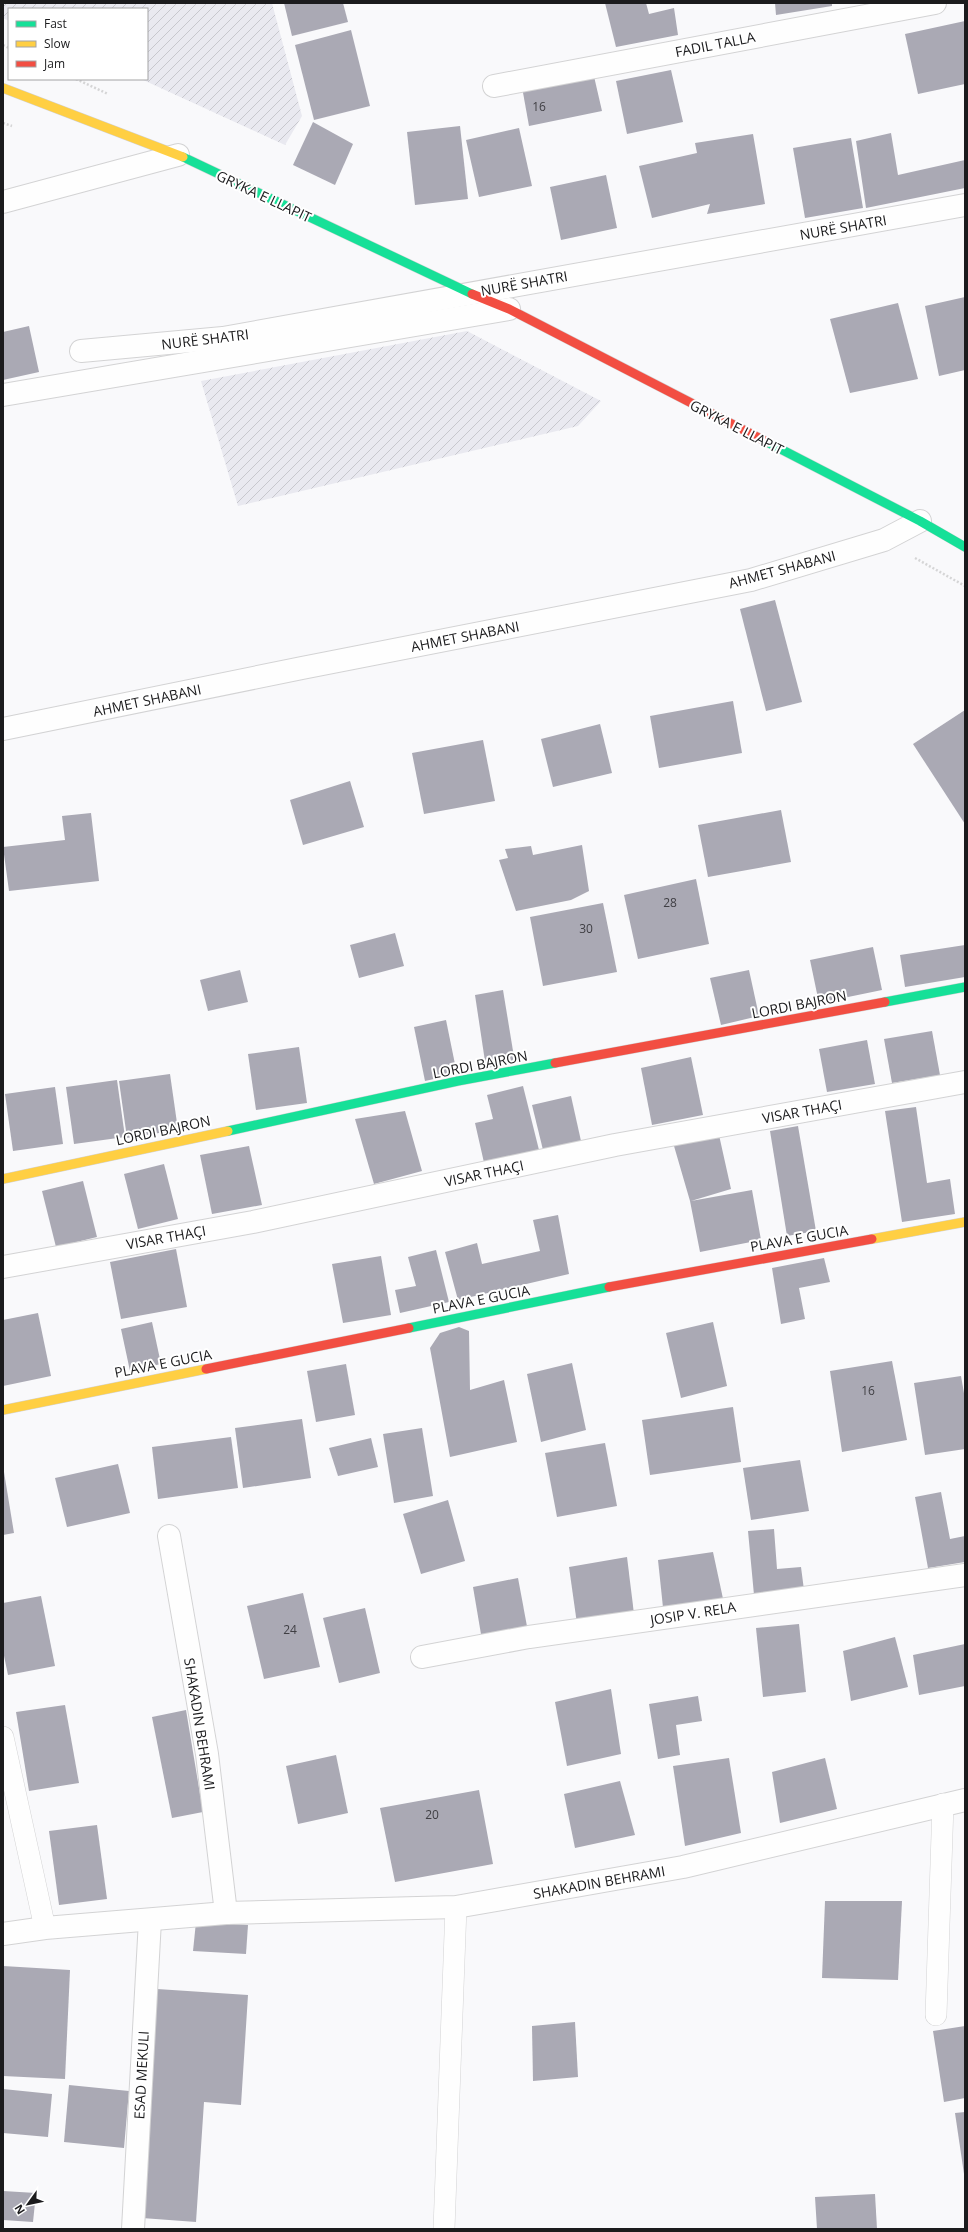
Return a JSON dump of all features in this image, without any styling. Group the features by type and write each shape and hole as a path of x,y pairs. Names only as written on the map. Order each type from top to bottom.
{"street":[{"name":"FADIL TALLA","path":"494,86 935,3"},
{"name":"GRYKA E LLAPIT","path":"7,92 178,155 470,293 509,309 920,521 965,547"},
{"path":"3,202 178,155"},
{"name":"NURË SHATRI","path":"81,351 223,338 404,307 470,293 965,205"},
{"path":"3,395 509,309"},
{"name":"AHMET SHABANI","path":"3,729 294,669 751,580 884,540 920,521"},
{"name":"LORDI BAJRON","path":"3,1178 458,1081 965,987"},
{"name":"VISAR THAÇI","path":"3,1267 253,1222 615,1145 965,1082"},
{"name":"PLAVA E GUCIA","path":"3,1410 660,1277 965,1222"},
{"name":"SHAKADIN BEHRAMI","path":"169,1536 207,1754 226,1913"},
{"name":"JOSIP V. RELA","path":"422,1657 529,1637 965,1575"},
{"name":"SHAKADIN BEHRAMI","path":"3,1934 45,1928 226,1913 456,1907 683,1867 965,1800"},
{"name":"ESAD MEKULI","path":"133,2229 150,1920"}],"lane":[{"path":"3,1737 45,1928"},
{"path":"936,2015 943,1804"},
{"path":"444,2229 456,1907"}],"shaded area":[{"path":"3,3 272,3 302,116 285,145 143,80 148,80 148,8 8,8 8,20 3,18"},
{"path":"467,331 601,401 578,426 238,506 201,381"}],"building":[{"path":"284,3 343,3 348,22 292,36"},
{"path":"605,3 646,3 649,14 674,8 678,35 616,47"},
{"path":"775,3 832,3 832,6 776,15"},
{"path":"965,21 965,84 918,94 905,34"},
{"path":"351,30 370,106 314,120 295,45"},
{"path":"671,70 683,122 627,134 616,81"},
{"path":"593,72 602,111 529,126 522,87"},
{"path":"313,122 353,144 335,185 293,165"},
{"path":"460,126 468,199 415,205 407,132"},
{"path":"519,128 532,186 479,197 466,140"},
{"path":"891,133 898,175 965,160 965,188 866,208 856,141"},
{"path":"753,134 765,204 707,214 710,204 652,218 639,166 697,153 695,143"},
{"path":"851,138 863,208 805,218 793,148"},
{"path":"606,175 617,228 561,240 550,187"},
{"path":"965,297 965,370 939,376 925,306"},
{"path":"898,303 918,379 850,393 830,319"},
{"path":"29,326 39,372 3,380 3,332"},
{"path":"775,600 802,702 766,711 740,609"},
{"path":"733,701 742,753 659,768 650,716"},
{"path":"965,710 965,824 913,744"},
{"path":"600,724 612,773 553,787 541,739"},
{"path":"483,740 495,801 424,814 412,753"},
{"path":"350,781 364,827 303,845 290,800"},
{"path":"781,810 791,862 708,877 698,825"},
{"path":"91,813 99,881 9,891 3,847 65,840 62,816"},
{"path":"582,845 589,891 571,900 516,911 499,860 508,858 505,849 531,846 533,855"},
{"path":"696,879 709,944 638,959 624,895"},
{"path":"603,903 617,972 543,986 530,917"},
{"path":"395,933 404,966 359,978 350,945"},
{"path":"965,945 965,977 905,987 900,955"},
{"path":"873,947 882,990 819,1003 810,960"},
{"path":"240,970 248,1002 208,1011 200,980"},
{"path":"749,970 759,1016 721,1025 710,978"},
{"path":"503,990 515,1063 486,1068 475,995"},
{"path":"446,1020 457,1074 425,1081 414,1027"},
{"path":"932,1031 940,1075 892,1083 884,1039"},
{"path":"867,1040 875,1084 827,1092 819,1049"},
{"path":"299,1047 307,1103 256,1110 248,1054"},
{"path":"691,1057 703,1115 652,1125 641,1068"},
{"path":"170,1074 178,1130 127,1138 119,1081"},
{"path":"117,1080 125,1137 74,1144 66,1087"},
{"path":"523,1086 540,1154 485,1167 475,1123 493,1119 487,1095"},
{"path":"55,1087 63,1144 13,1151 5,1094"},
{"path":"571,1096 581,1141 543,1150 532,1105"},
{"path":"916,1107 927,1183 950,1179 955,1214 902,1222 885,1111"},
{"path":"405,1111 422,1171 374,1184 355,1119"},
{"path":"798,1126 816,1231 787,1236 770,1131"},
{"path":"719,1135 731,1189 691,1201 752,1190 761,1240 700,1252 690,1201 674,1146"},
{"path":"249,1146 262,1205 212,1214 200,1155"},
{"path":"164,1164 178,1219 138,1229 124,1174"},
{"path":"83,1181 97,1237 56,1247 42,1191"},
{"path":"558,1215 569,1274 458,1300 445,1252 477,1243 482,1264 540,1251 533,1220"},
{"path":"176,1249 187,1307 121,1319 110,1262"},
{"path":"436,1250 449,1302 400,1313 395,1290 416,1286 408,1257"},
{"path":"381,1256 391,1315 343,1323 332,1264"},
{"path":"824,1258 830,1282 799,1288 805,1319 781,1324 772,1268"},
{"path":"38,1313 51,1376 3,1386 3,1320"},
{"path":"152,1322 161,1364 130,1371 121,1329"},
{"path":"713,1322 727,1386 681,1398 666,1333"},
{"path":"459,1327 469,1331 470,1390 504,1380 517,1442 450,1457 430,1348 440,1333"},
{"path":"892,1361 907,1440 842,1452 830,1371"},
{"path":"572,1363 586,1430 541,1442 527,1374"},
{"path":"346,1364 355,1415 316,1422 307,1371"},
{"path":"961,1376 965,1399 965,1449 925,1455 914,1383"},
{"path":"733,1407 741,1462 650,1475 642,1420"},
{"path":"302,1419 311,1478 243,1488 235,1428"},
{"path":"422,1428 433,1496 394,1503 383,1434"},
{"path":"231,1437 238,1488 158,1499 152,1447"},
{"path":"371,1438 378,1467 338,1476 329,1448"},
{"path":"605,1443 617,1506 557,1517 545,1453"},
{"path":"800,1460 809,1511 751,1520 743,1468"},
{"path":"118,1464 130,1513 67,1527 55,1478"},
{"path":"4,1472 14,1533 3,1535 3,1473"},
{"path":"941,1492 950,1539 965,1536 965,1562 928,1568 915,1497"},
{"path":"448,1500 465,1561 421,1574 403,1514"},
{"path":"774,1529 777,1569 801,1567 804,1590 754,1595 748,1531"},
{"path":"713,1552 725,1608 664,1617 658,1560"},
{"path":"627,1557 635,1622 578,1631 569,1567"},
{"path":"518,1578 529,1637 483,1646 473,1587"},
{"path":"303,1593 320,1667 264,1679 247,1606"},
{"path":"41,1596 55,1666 8,1675 3,1651 3,1603"},
{"path":"365,1608 380,1673 339,1683 323,1618"},
{"path":"799,1624 806,1692 763,1697 756,1628"},
{"path":"895,1637 908,1687 851,1701 843,1651"},
{"path":"965,1644 965,1686 919,1695 913,1655"},
{"path":"611,1689 621,1754 567,1766 555,1702"},
{"path":"698,1696 702,1721 676,1725 680,1755 658,1759 649,1704"},
{"path":"65,1705 79,1783 29,1791 16,1712"},
{"path":"186,1710 203,1812 172,1818 152,1717"},
{"path":"336,1755 348,1813 298,1824 286,1766"},
{"path":"729,1758 741,1833 685,1846 673,1766"},
{"path":"825,1758 837,1809 780,1823 772,1772"},
{"path":"620,1781 635,1835 575,1848 564,1794"},
{"path":"479,1790 493,1864 395,1882 380,1808"},
{"path":"97,1825 107,1899 59,1905 49,1831"},
{"path":"825,1901 902,1901 898,1980 822,1978"},
{"path":"196,1922 248,1925 246,1954 193,1951"},
{"path":"3,1966 70,1970 65,2079 3,2076"},
{"path":"157,1989 248,1995 241,2105 204,2102 196,2222 142,2218"},
{"path":"575,2022 578,2077 533,2081 532,2026"},
{"path":"965,2026 965,2098 944,2102 933,2031"},
{"path":"69,2085 129,2091 124,2148 64,2142"},
{"path":"3,2089 52,2094 48,2137 3,2133"},
{"path":"965,2112 965,2174 964,2174 955,2113"},
{"path":"3,2191 36,2193 33,2222 3,2220"},
{"path":"875,2194 877,2229 817,2229 815,2197"}],"traffic: fast":[{"path":"183,157 472,294"},
{"path":"767,442 920,521 965,547"},
{"path":"885,1002 965,987"},
{"path":"228,1131 458,1081 555,1063"},
{"path":"409,1328 609,1287"}],"traffic: slow":[{"path":"3,88 183,157"},
{"path":"3,1179 228,1131"},
{"path":"872,1239 965,1222"},
{"path":"3,1410 206,1369"}],"traffic: jam":[{"path":"472,294 509,309 767,442"},
{"path":"555,1063 885,1002"},
{"path":"609,1287 872,1239"},
{"path":"206,1369 409,1328"}]}
